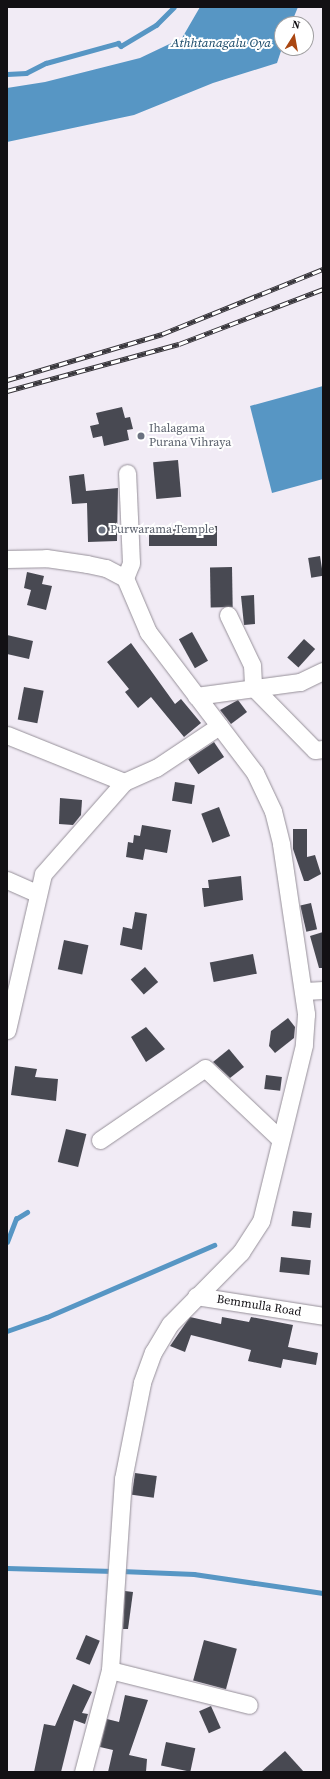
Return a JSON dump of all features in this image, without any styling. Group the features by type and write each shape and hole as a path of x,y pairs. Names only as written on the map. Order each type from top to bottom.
{"street":[{"path":"125,578 131,563 127,473"},
{"path":"7,559 46,558 87,564 106,568 125,578 148,632 255,773 273,812 304,991 304,1045 261,1221 241,1252 170,1324 153,1352 142,1383 122,1479 110,1670 83,1772"},
{"path":"228,615 252,666 253,687 315,750 323,749"},
{"path":"196,696 253,687 300,682 323,671"},
{"path":"7,1030 12,979 43,874 124,782 156,768 219,726"},
{"path":"7,735 124,782"},
{"path":"7,880 38,894"},
{"path":"304,991 323,990"},
{"path":"100,1140 205,1068 280,1139"},
{"name":"Bemmulla Road","path":"196,1296 323,1316"},
{"path":"110,1670 249,1705"}],"water":[{"name":"Athhtanagalu Oya","path":"200,7 298,7 294,16 274,16 274,56 279,56 277,63 213,83 134,115 7,142 7,88 45,82 140,58 182,38"},
{"path":"323,386 323,479 272,493 250,406"}],"building":[{"path":"122,407 125,418 130,417 133,429 127,430 129,440 104,446 102,436 93,438 90,426 99,424 96,413"},
{"path":"178,460 181,497 156,499 153,462"},
{"path":"84,474 86,491 118,488 117,541 88,542 87,503 72,504 69,476"},
{"path":"149,526 217,526 217,546 149,546"},
{"path":"320,556 323,576 311,578 308,558"},
{"path":"210,567 232,567 233,607 211,607"},
{"path":"27,572 44,576 42,584 52,586 46,610 27,605 31,590 24,588"},
{"path":"254,595 255,624 244,625 241,596"},
{"path":"192,632 208,661 195,668 179,639"},
{"path":"7,635 33,641 29,659 7,654"},
{"path":"304,639 315,649 298,668 287,658"},
{"path":"131,643 175,704 181,699 201,723 184,737 151,697 138,708 125,692 129,689 107,662"},
{"path":"24,687 44,691 37,723 18,719"},
{"path":"238,700 247,712 231,724 220,710"},
{"path":"214,742 224,757 198,774 188,759"},
{"path":"175,782 195,785 192,804 172,801"},
{"path":"60,798 82,800 81,815 73,825 59,824"},
{"path":"219,807 230,836 212,843 201,814"},
{"path":"142,825 171,830 167,853 145,849 143,860 126,857 128,842 133,843 134,835 140,836"},
{"path":"293,829 307,829 307,857 315,855 321,874 308,881 304,881 293,849"},
{"path":"241,876 243,900 204,907 202,888 209,888 208,880"},
{"path":"311,903 317,929 306,932 300,905"},
{"path":"135,912 147,914 142,950 120,945 123,927 132,929"},
{"path":"323,932 323,968 319,968 310,936"},
{"path":"64,940 88,945 82,975 58,969"},
{"path":"253,954 257,974 214,982 210,962"},
{"path":"145,967 158,982 144,995 131,979"},
{"path":"288,1018 295,1027 294,1038 275,1053 269,1046 271,1031"},
{"path":"146,1027 165,1049 146,1062 131,1037"},
{"path":"229,1049 244,1067 230,1078 213,1062"},
{"path":"15,1066 37,1069 35,1077 58,1079 56,1101 11,1095"},
{"path":"266,1075 282,1077 280,1091 264,1089"},
{"path":"66,1129 86,1134 78,1167 58,1162"},
{"path":"293,1211 312,1213 310,1228 291,1226"},
{"path":"281,1257 311,1260 309,1275 279,1272"},
{"path":"190,1317 221,1324 222,1317 249,1322 251,1317 293,1325 288,1347 318,1353 316,1365 283,1359 281,1368 248,1361 251,1350 191,1335 185,1352 170,1346"},
{"path":"135,1473 157,1476 154,1498 132,1495"},
{"path":"125,1591 133,1592 128,1629 123,1629"},
{"path":"86,1635 100,1641 90,1665 76,1659"},
{"path":"204,1640 237,1649 226,1689 193,1681"},
{"path":"73,1684 92,1692 82,1713 88,1714 85,1724 74,1720 61,1772 34,1772 44,1724 55,1726"},
{"path":"125,1695 148,1700 129,1755 147,1759 146,1772 108,1772 113,1750 100,1747 107,1719 119,1722"},
{"path":"211,1706 221,1728 209,1733 199,1711"},
{"path":"166,1742 195,1748 190,1772 161,1765"},
{"path":"285,1751 304,1772 261,1772"}],"waterway":[{"path":"7,74 26,73 46,63 118,43 121,46 156,25 174,7"},
{"path":"7,1242 16,1219 27,1212"},
{"path":"7,1331 47,1317 214,1245"},
{"path":"7,1568 113,1571"},
{"path":"121,1571 194,1574 323,1593"}],"railway":[{"path":"7,380 162,334 323,269"},
{"path":"7,391 179,344 323,289"}],"place":[{"name":"Ihalagama Purana Vihraya","path":"141,436"},
{"name":"Purwarama Temple","path":"102,530"}]}
